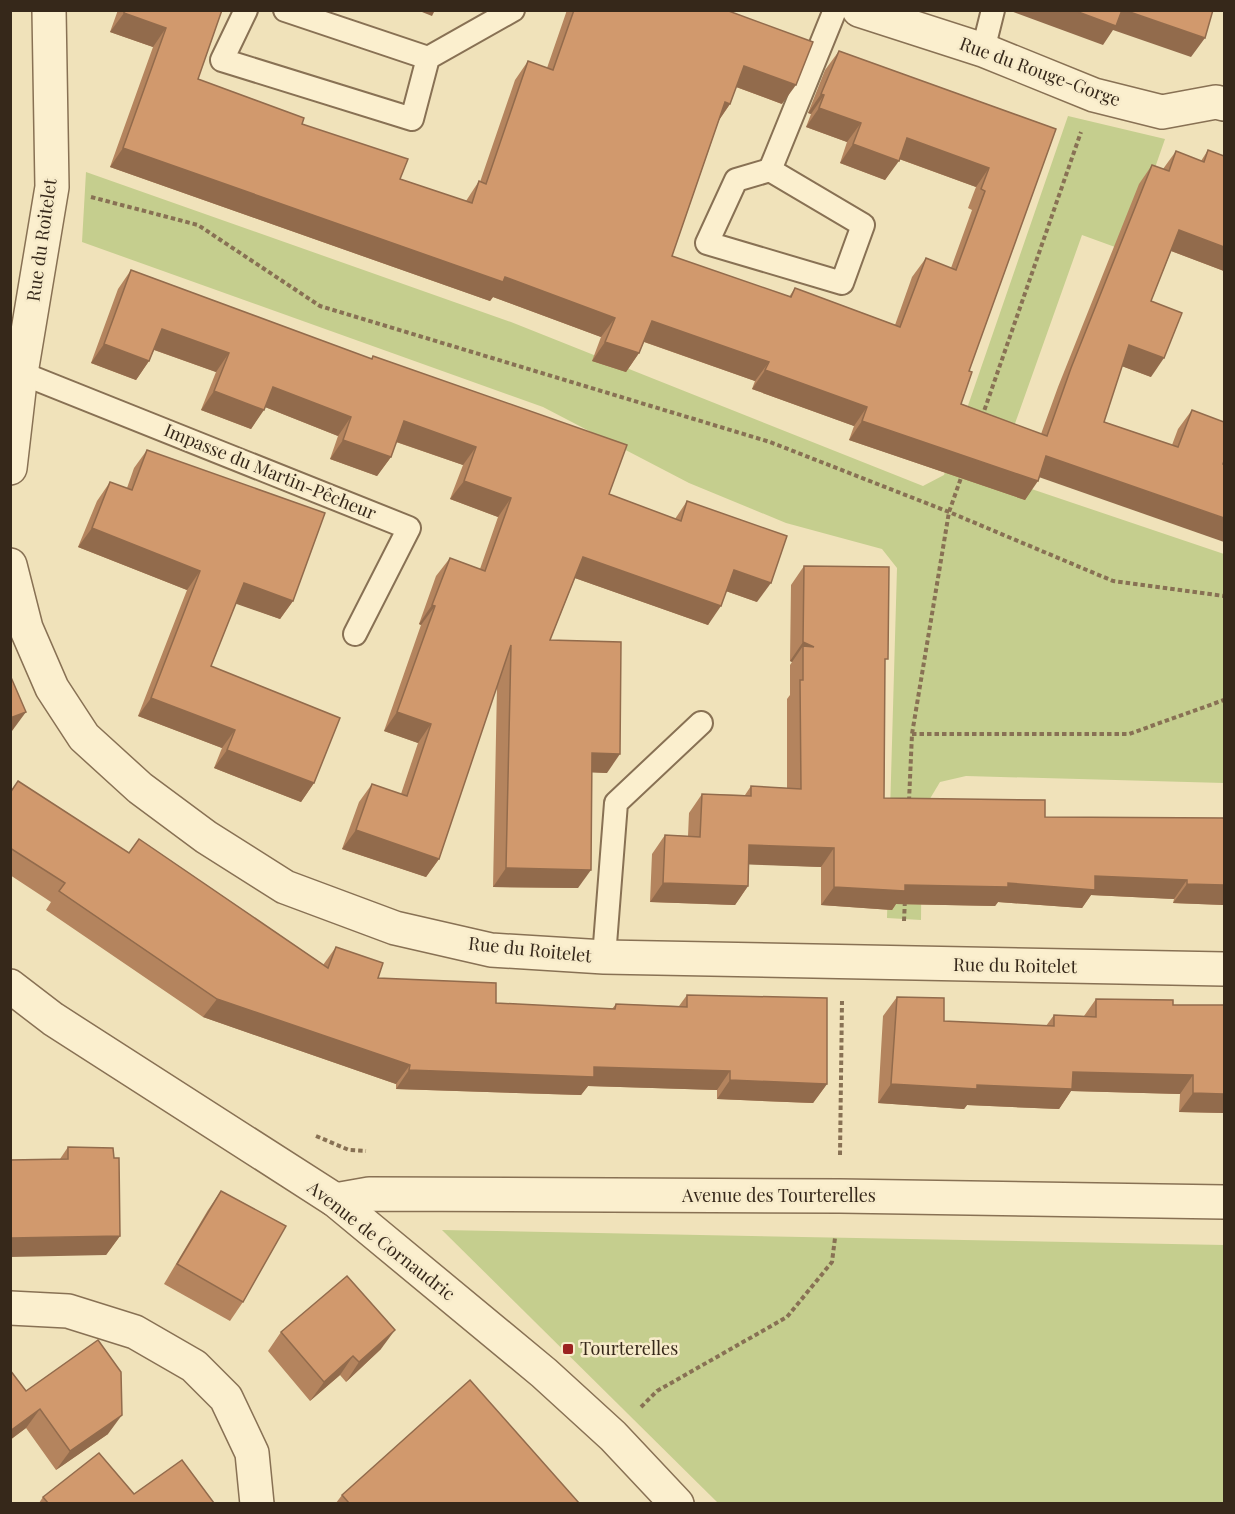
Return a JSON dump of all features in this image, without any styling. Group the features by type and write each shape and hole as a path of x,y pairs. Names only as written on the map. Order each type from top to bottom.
{"street":[{"name":"Rue du Roitelet","path":"10,468 21,373 52,187 49,10"},
{"name":"Rue du Rouge-Gorge","path":"859,10 983,50 1094,95 1162,112 1216,102 1224,104"},
{"name":"Rue du Roitelet","path":"10,565 26,628 52,688 84,737 140,788 206,837 285,887 395,928 491,950 604,957 1224,969"},
{"name":"Avenue de Cornaudric","path":"10,987 53,1019 334,1200 544,1373 613,1436 677,1503"},
{"name":"Avenue de Cornaudric","path":"10,999 53,1019"},
{"name":"Avenue des Tourterelles","path":"334,1200 369,1194 404,1194 828,1196 1224,1202"},
{"path":"10,1308 68,1311 124,1328 194,1366 226,1398 252,1453 257,1503"}],"lane":[{"path":"246,10 222,60 412,119 428,58 513,10"},
{"path":"285,10 428,58"},
{"path":"770,170 835,10"},
{"path":"983,50 993,10"},
{"path":"770,170 863,225 842,283 707,243 736,180 770,170"},
{"name":"Impasse du Martin-Pêcheur","path":"21,373 409,528 355,634"},
{"path":"604,957 616,803 701,723"}],"path":[{"path":"981,422 1094,95"},
{"path":"52,187 198,225 320,306 770,442 949,512 1113,582 1224,596"},
{"path":"909,803 912,734 949,512 965,467"},
{"path":"912,734 1129,734 1224,700"},
{"path":"902,964 905,895"}],"green space":[{"path":"1068,116 1165,139 1126,251 1082,235 996,477 1224,554 1224,783 966,776 940,782 922,812 921,920 887,918 897,568 882,549 786,523 689,483 543,407 82,242 86,172 511,322 923,486 944,475"},
{"path":"442,1230 1224,1245 1224,1503 718,1503"}],"building":[{"path":"124,10 222,10 198,79 304,118 302,124 408,159 400,179 472,203 479,181 486,184 528,61 553,70 574,10 726,10 813,42 796,85 744,66 730,104 725,102 672,256 791,297 795,288 900,327 926,258 956,270 985,191 981,189 989,168 907,138 899,161 853,144 861,123 819,108 824,95 821,94 839,51 1056,129 969,371 972,372 961,404 1047,436 1071,368 1152,165 1169,171 1176,151 1204,162 1208,150 1224,156 1224,247 1179,230 1151,301 1182,313 1164,358 1129,345 1104,422 1178,447 1192,410 1224,422 1224,518 1046,456 1038,481 862,421 867,407 765,370 769,362 652,321 639,353 605,342 615,318 505,277 503,282 123,148 166,28 124,13"},
{"path":"1073,10 1122,10 1116,26"},
{"path":"1124,10 1213,10 1205,38"},
{"path":"131,270 372,359 373,356 627,445 609,494 681,521 687,501 787,536 771,583 734,570 721,606 583,557 550,640 621,642 620,754 592,753 591,870 506,868 511,645 439,859 356,830 372,784 407,796 431,724 397,712 435,606 432,605 450,558 485,571 511,498 464,481 476,447 404,421 391,457 343,440 351,417 273,387 264,410 214,391 229,353 162,329 149,361 104,344"},
{"path":"147,450 325,513 293,601 244,583 211,666 340,718 314,783 227,750 235,730 151,698 200,571 92,528 110,482 132,490"},
{"path":"804,566 889,567 888,659 885,659 884,798 1045,800 1045,817 1224,818 1224,885 1187,884 1187,880 1095,876 1095,890 1008,883 1008,887 905,885 905,891 834,887 834,848 749,845 748,886 663,883 665,835 700,837 702,794 751,796 751,786 801,789 800,680 803,680 803,646 814,647 803,642"},
{"path":"10,675 26,712 10,718"},
{"path":"18,781 129,853 139,839 328,968 336,947 383,963 378,978 496,983 496,1003 615,1009 616,1004 687,1007 687,995 827,998 827,1084 730,1080 730,1071 594,1067 594,1077 409,1070 410,1065 217,999 59,891 65,883 10,848 10,793"},
{"path":"897,997 944,998 944,1021 1054,1026 1054,1015 1096,1017 1096,999 1173,1000 1173,1005 1224,1005 1224,1094 1193,1093 1193,1075 1073,1072 1072,1089 977,1085 977,1089 891,1084"},
{"path":"68,1147 113,1148 114,1158 119,1158 120,1236 10,1238 10,1160 68,1159"},
{"path":"221,1191 286,1226 243,1302 177,1264"},
{"path":"347,1276 395,1330 359,1362 353,1356 324,1382 281,1332"},
{"path":"98,1340 121,1372 122,1415 70,1451 40,1409 10,1431 10,1370 26,1391"},
{"path":"470,1380 579,1503 349,1503 342,1495"},
{"path":"99,1453 134,1494 182,1460 214,1503 48,1503 43,1497"}],"place":[{"name":"Tourterelles","path":"568,1349"}]}
